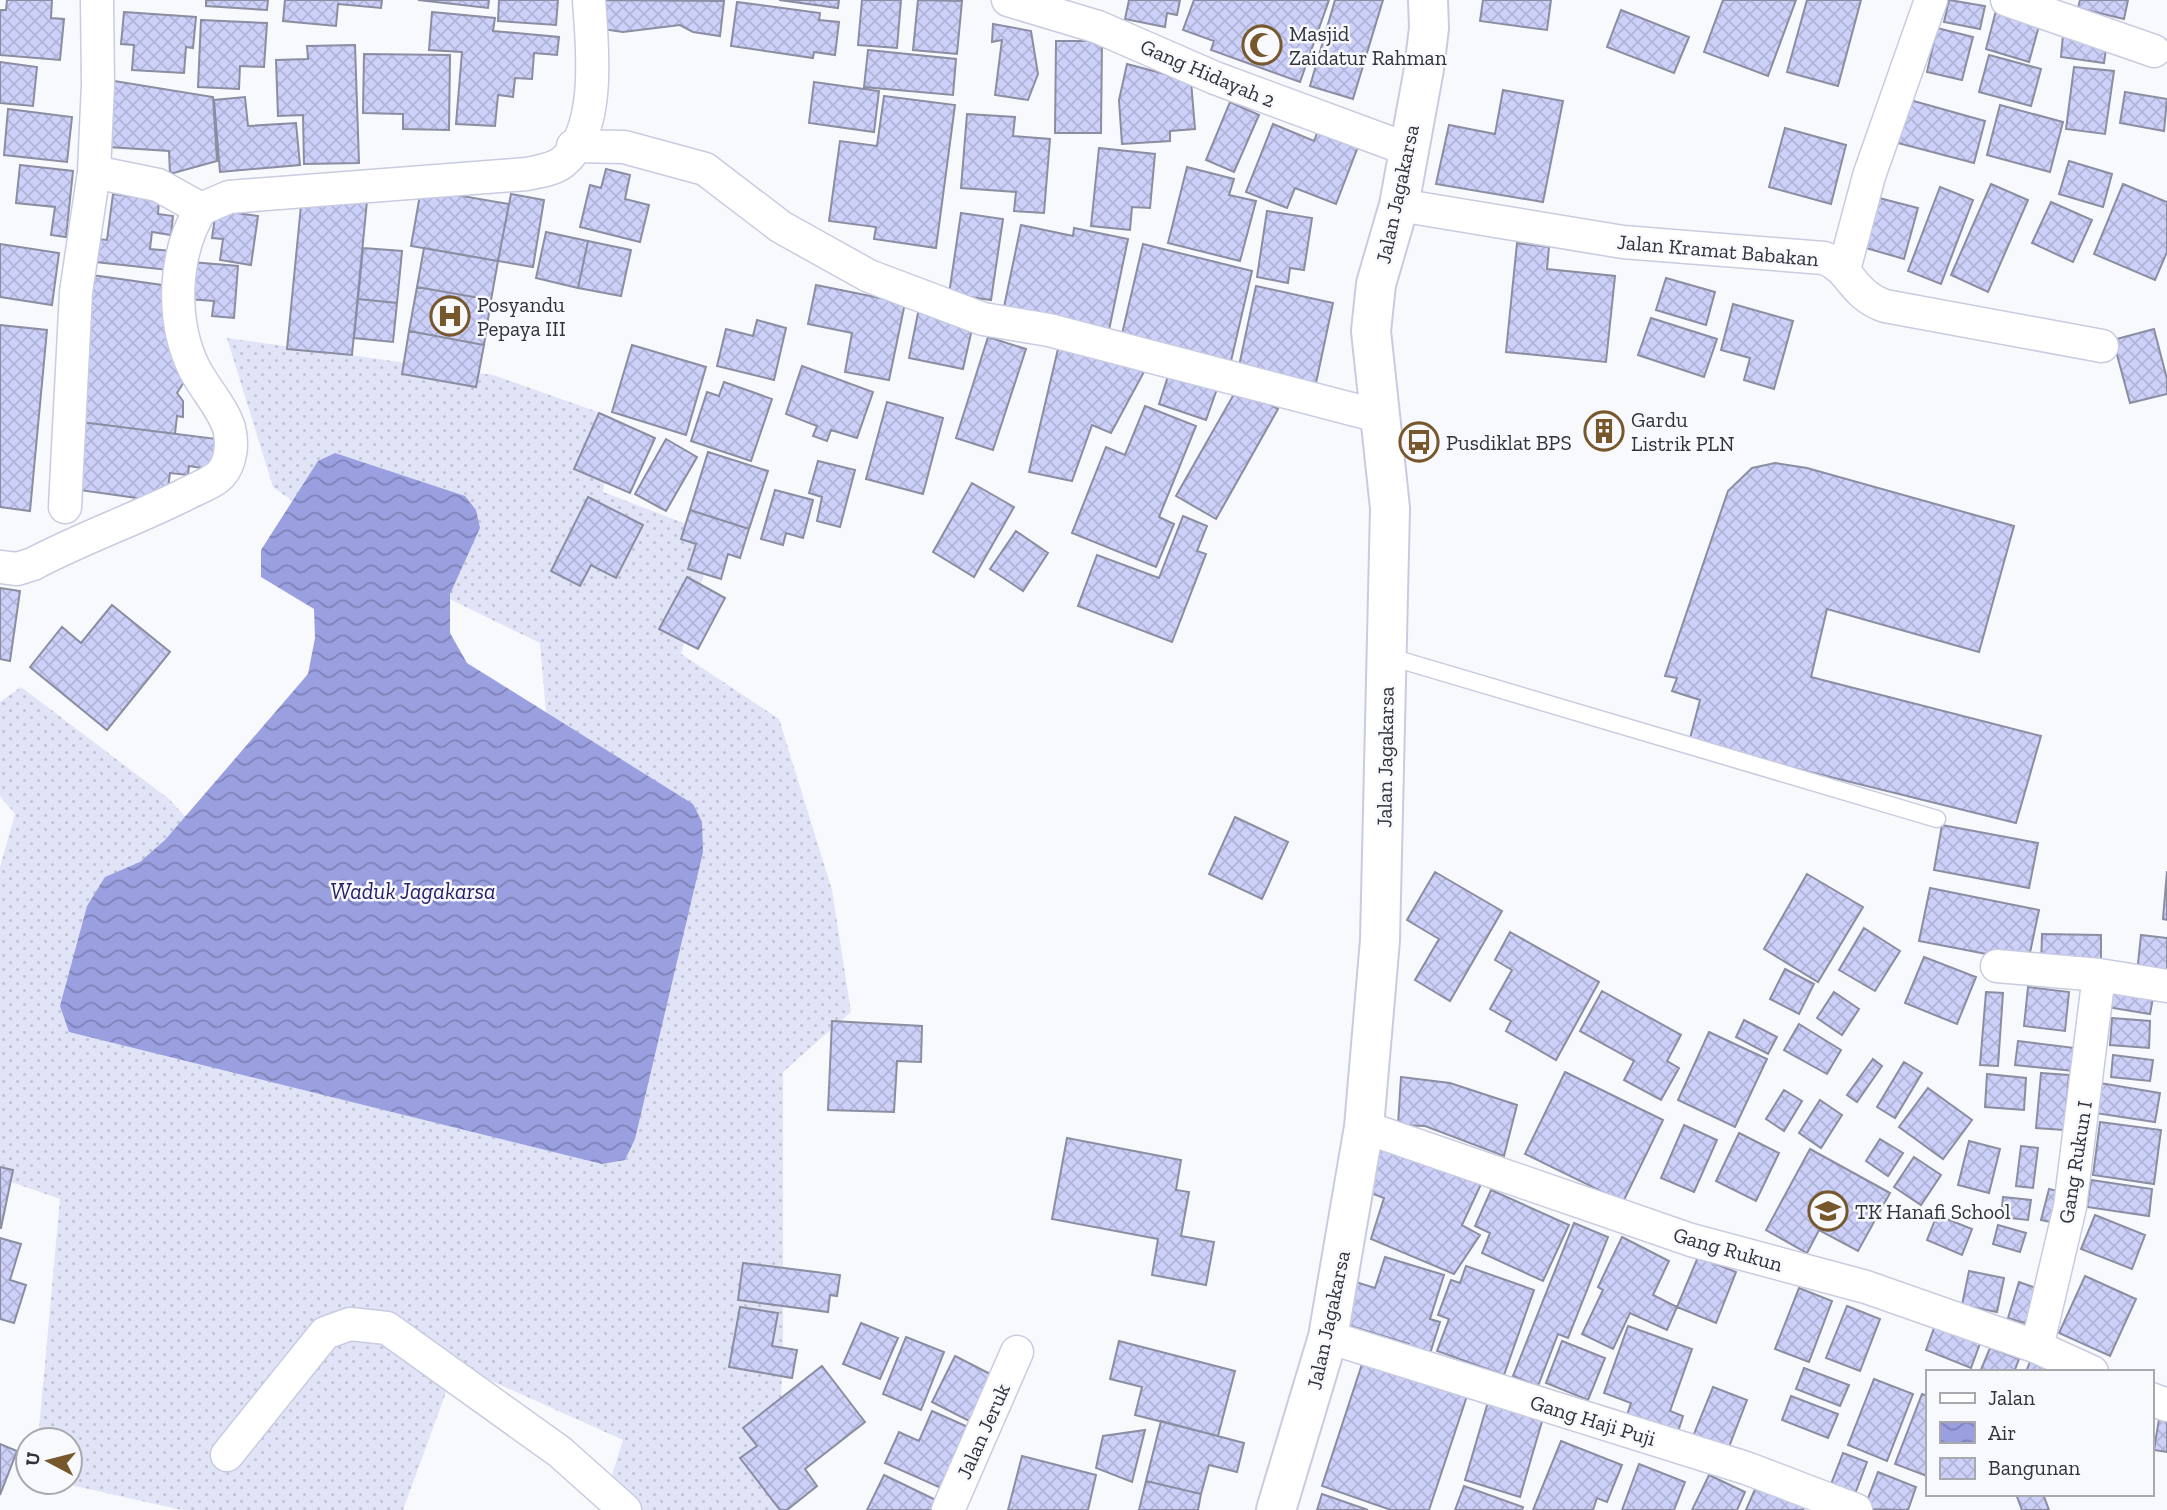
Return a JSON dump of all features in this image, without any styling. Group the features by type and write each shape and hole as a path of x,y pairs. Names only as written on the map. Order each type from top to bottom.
{"main road":[{"name":"Jalan Jagakarsa","path":"1276,1510 1328,1337 1364,1127 1380,940 1390,508 1371,331 1376,284 1399,205 1407,149 1424,68 1429,28 1428,0"}],"street":[{"path":"65,507 76,292 94,172 98,84 97,0"},
{"path":"0,567 16,569 33,564 152,511 220,475 228,461 231,445 229,427 194,367 179,320 178,299 186,239 201,209 229,197 527,174 548,169 564,161 585,125 592,93 589,0"},
{"name":"Gang Hidayah 2","path":"1008,0 1098,27 1215,78 1407,149"},
{"path":"1844,270 1869,176 1931,0"},
{"path":"2007,0 2154,51"},
{"path":"573,146 624,147 705,169 782,227 869,276 983,318 1049,330 1382,417"},
{"path":"94,172 158,185 201,209"},
{"name":"Jalan Kramat Babakan","path":"1399,205 1623,242 1824,258 1844,270 1857,291 1868,300 1885,306 2102,346"},
{"path":"1997,966 2099,975 2167,986"},
{"name":"Gang Rukun I","path":"2037,1347 2070,1207 2099,975"},
{"name":"Gang Rukun","path":"1364,1127 1690,1240 1866,1287 2037,1347 2088,1370"},
{"path":"227,1455 325,1333 350,1324 387,1328 560,1451 625,1510"},
{"name":"Gang Haji Puji","path":"1328,1337 1746,1468 1856,1510"},
{"name":"Jalan Jeruk","path":"948,1510 1017,1352"}],"lane":[{"path":"1387,656 1937,819"}],"shaded area":[{"path":"227,338 493,375 612,417 603,492 715,535 681,654 779,719 832,890 851,1012 783,1072 783,1336 778,1510 601,1510 623,1440 456,1365 403,1510 182,1510 84,1488 84,1426 39,1426 60,1199 0,1178 0,867 15,814 0,796 0,702 21,687 169,799 261,899 549,746 540,643 384,567 273,487"}],"water":[{"name":"Waduk Jagakarsa","path":"335,453 465,496 476,510 480,528 450,594 450,633 467,663 693,804 702,822 703,852 635,1139 625,1160 602,1164 69,1032 60,1006 87,906 105,877 140,862 165,840 308,674 315,638 314,609 261,577 261,550 318,461"}],"building":[{"path":"7,0 52,0 51,18 64,19 60,60 0,55 0,10 6,10"},
{"path":"206,0 268,0 267,10 206,6"},
{"path":"285,0 382,0 381,8 338,4 336,26 283,21"},
{"path":"418,0 489,0 488,8"},
{"path":"499,0 558,0 556,25 498,21"},
{"path":"598,0 724,1 720,36 693,32 680,25 623,32 595,28"},
{"path":"779,0 839,0 838,8"},
{"path":"862,0 901,0 897,48 858,45"},
{"path":"918,0 962,1 957,54 913,50"},
{"path":"1129,0 1180,0 1177,15 1167,13 1165,27 1125,19"},
{"name":"Masjid Zaidatur Rahman","path":"1194,0 1329,0 1300,82 1211,50 1214,41 1183,30"},
{"path":"1335,0 1383,0 1353,99 1310,86"},
{"path":"1483,0 1551,0 1547,30 1480,21"},
{"path":"1723,0 1796,0 1768,76 1704,52"},
{"path":"1807,0 1861,0 1838,86 1787,72"},
{"path":"1949,0 1985,6 1980,29 1944,22"},
{"path":"2080,0 2128,0 2124,19 2078,8"},
{"path":"737,2 820,13 819,20 839,22 835,55 814,52 813,58 731,46"},
{"path":"1998,3 2042,15 2029,62 1986,49"},
{"path":"1621,10 1689,37 1674,73 1607,47"},
{"path":"124,12 196,17 193,48 186,47 184,73 132,70 134,45 121,44"},
{"path":"432,12 495,18 493,31 559,37 557,55 534,53 532,79 515,78 513,97 498,95 495,126 456,124 462,52 429,50"},
{"path":"201,20 267,23 264,67 240,66 239,89 198,87"},
{"path":"993,24 1031,31 1038,74 1028,100 995,95 1002,40 992,42"},
{"path":"1937,28 1973,37 1962,80 1927,72"},
{"path":"2063,35 2107,41 2104,63 2061,57"},
{"path":"1056,41 1102,41 1101,133 1055,133"},
{"path":"355,45 359,163 304,164 303,115 278,116 276,60 308,59 307,46"},
{"path":"868,50 956,59 953,95 864,87"},
{"path":"364,54 450,55 449,130 403,129 403,114 363,113"},
{"path":"1989,55 2041,69 2031,106 1979,92"},
{"path":"0,62 37,67 33,106 0,103"},
{"path":"1127,64 1191,81 1195,129 1170,131 1170,141 1122,144 1119,100"},
{"path":"2074,67 2114,71 2105,134 2066,129"},
{"path":"102,79 213,97 217,161 170,174 169,151 108,147"},
{"path":"814,82 879,91 874,132 809,123"},
{"path":"1503,90 1563,101 1543,202 1436,184 1449,125 1495,134"},
{"path":"2125,92 2167,99 2164,131 2120,123"},
{"path":"884,96 955,105 936,248 874,239 876,227 829,221 840,141 877,146"},
{"path":"245,97 248,126 296,123 300,165 220,172 214,100"},
{"path":"1910,100 1985,121 1974,163 1898,143"},
{"path":"1230,102 1259,115 1234,172 1206,160"},
{"path":"2000,105 2063,122 2050,172 1987,155"},
{"path":"8,109 72,117 67,162 4,155"},
{"path":"967,114 1015,117 1013,136 1050,139 1044,213 1014,211 1016,192 961,188"},
{"path":"1273,124 1314,141 1319,128 1359,144 1336,204 1295,188 1287,208 1246,192"},
{"path":"1785,128 1846,145 1831,204 1769,187"},
{"path":"1099,148 1155,154 1150,208 1132,207 1130,230 1091,226"},
{"path":"2069,161 2112,174 2103,207 2059,194"},
{"path":"20,165 73,171 66,237 51,235 55,207 16,203"},
{"path":"1187,167 1234,179 1229,195 1256,201 1240,261 1168,243"},
{"path":"606,169 630,175 625,199 649,205 640,242 580,227 590,185 601,188"},
{"path":"1991,184 2028,200 1988,292 1951,275"},
{"path":"2123,184 2167,202 2167,252 2155,280 2094,254"},
{"path":"1940,187 1973,200 1941,284 1908,271"},
{"path":"421,189 509,204 498,261 411,246"},
{"path":"113,194 159,200 158,214 173,216 171,235 152,232 150,249 171,251 168,270 96,262 99,239 107,240"},
{"path":"511,194 544,200 533,267 498,261"},
{"path":"302,195 367,201 352,355 287,349"},
{"path":"1879,198 1918,208 1904,259 1866,248"},
{"path":"2051,202 2092,220 2073,262 2032,243"},
{"path":"216,210 258,216 251,265 220,260 223,239 212,238"},
{"path":"1267,211 1312,218 1304,270 1290,268 1288,283 1257,277"},
{"path":"961,213 1003,219 991,300 949,294"},
{"path":"1021,225 1073,236 1074,228 1128,239 1109,330 1004,307"},
{"path":"546,232 588,241 578,288 536,278"},
{"path":"588,241 631,250 621,296 578,288"},
{"path":"1517,243 1549,247 1547,269 1615,276 1606,362 1506,352"},
{"path":"0,244 59,253 52,305 0,297"},
{"path":"1143,244 1252,271 1231,361 1122,334"},
{"path":"363,248 402,251 397,303 358,299"},
{"path":"424,248 498,261 491,300 417,287"},
{"path":"191,262 238,266 234,318 212,316 214,301 188,299"},
{"path":"92,275 176,287 191,371 177,393 183,401 183,417 177,416 175,434 81,422"},
{"path":"1666,278 1715,292 1706,325 1656,310"},
{"path":"816,285 905,303 889,380 845,372 852,333 808,324"},
{"path":"1256,286 1333,303 1316,383 1239,366"},
{"name":"Posyandu Pepaya III","path":"417,287 491,300 484,345 409,331"},
{"path":"358,299 397,303 393,342 354,338"},
{"path":"1733,304 1793,321 1774,389 1744,380 1750,358 1721,350"},
{"path":"919,308 974,320 963,369 909,358"},
{"path":"1651,318 1717,339 1704,377 1638,355"},
{"path":"757,320 786,328 774,380 717,366 726,329 753,336"},
{"path":"0,325 47,330 30,511 0,507"},
{"path":"2154,329 2167,379 2167,394 2130,403 2113,340"},
{"path":"409,331 484,345 476,387 402,374"},
{"path":"988,337 1026,349 993,450 956,438"},
{"path":"632,345 706,367 686,435 612,412"},
{"path":"1058,349 1145,370 1111,433 1092,425 1072,481 1029,472"},
{"path":"802,366 873,392 857,438 831,430 827,441 813,436 817,426 786,414"},
{"path":"1169,373 1217,389 1206,420 1159,404"},
{"path":"724,382 772,399 751,461 691,441 707,392 719,396"},
{"path":"1238,387 1278,409 1216,519 1176,496"},
{"path":"887,402 943,418 923,494 866,479"},
{"path":"1145,406 1196,426 1159,517 1174,524 1156,567 1072,533 1106,447 1125,455"},
{"path":"599,413 655,438 630,493 574,469"},
{"name":"Gardu Listrik PLN","path":"1599,421 1613,424 1610,441 1595,438"},
{"path":"81,422 217,439 214,470 189,466 188,475 170,473 166,502 72,489"},
{"path":"666,439 697,457 666,511 635,494"},
{"path":"708,452 768,471 749,529 690,510"},
{"path":"818,461 855,470 840,527 817,521 822,497 809,493"},
{"path":"1775,463 1807,468 2014,526 1979,652 1827,609 1811,677 2041,736 2016,823 1689,742 1700,700 1672,691 1677,678 1665,676 1728,491 1752,468"},
{"path":"972,483 1014,507 974,577 933,552"},
{"path":"775,490 813,500 803,538 786,533 783,545 761,539"},
{"path":"588,497 643,525 616,578 591,565 580,586 551,571"},
{"path":"690,510 749,529 740,558 728,554 721,579 688,569 696,544 681,539"},
{"path":"1183,516 1207,526 1197,551 1206,554 1172,642 1078,606 1097,555 1159,578"},
{"path":"1016,531 1048,553 1023,591 990,569"},
{"path":"687,577 725,598 698,649 659,629"},
{"path":"0,588 20,591 10,661 0,659"},
{"path":"112,605 170,652 107,730 30,667 62,627 81,643"},
{"path":"1235,817 1288,842 1262,899 1209,874"},
{"path":"1942,825 2038,843 2029,888 1934,870"},
{"path":"2167,871 2167,920 2163,919"},
{"path":"1435,872 1502,911 1450,1001 1415,980 1439,939 1407,920"},
{"path":"1807,874 1863,907 1818,982 1764,949"},
{"path":"1930,888 2039,910 2028,962 1919,941"},
{"path":"1864,928 1900,951 1875,991 1839,970"},
{"path":"1510,932 1599,982 1556,1060 1506,1031 1511,1021 1490,1009 1512,970 1495,960"},
{"path":"2042,934 2101,935 2101,968 2041,966"},
{"path":"2141,935 2167,938 2167,976 2137,973"},
{"path":"1924,957 1976,977 1957,1024 1905,1003"},
{"path":"1785,969 1814,984 1799,1014 1770,999"},
{"path":"2110,985 2154,992 2150,1014 2107,1007"},
{"path":"2028,987 2069,992 2065,1031 2024,1026"},
{"path":"1602,991 1681,1035 1667,1061 1679,1068 1661,1100 1624,1080 1634,1061 1580,1031"},
{"path":"1834,992 1859,1009 1842,1035 1817,1018"},
{"path":"1986,992 2003,993 1998,1066 1980,1065"},
{"path":"2112,1018 2150,1021 2149,1048 2110,1045"},
{"path":"1744,1020 1777,1037 1768,1054 1736,1037"},
{"path":"832,1021 922,1026 921,1062 897,1061 894,1112 828,1110"},
{"path":"1799,1024 1841,1050 1827,1074 1784,1050"},
{"path":"1709,1032 1767,1059 1735,1127 1678,1100"},
{"path":"2018,1041 2075,1048 2073,1071 2015,1065"},
{"path":"2113,1055 2153,1060 2150,1081 2111,1077"},
{"path":"1873,1059 1882,1066 1857,1102 1847,1095"},
{"path":"1904,1062 1922,1073 1895,1118 1877,1107"},
{"path":"1565,1072 1663,1120 1623,1202 1525,1154"},
{"path":"2041,1073 2069,1075 2064,1130 2036,1128"},
{"path":"1987,1074 2026,1078 2024,1110 1985,1107"},
{"path":"1401,1077 1450,1083 1517,1105 1504,1156 1425,1126 1398,1125"},
{"path":"2100,1083 2160,1093 2155,1122 2095,1113"},
{"path":"1928,1088 1972,1120 1943,1159 1899,1127"},
{"path":"1784,1090 1802,1101 1784,1131 1766,1119"},
{"path":"1820,1100 1842,1115 1821,1148 1799,1133"},
{"path":"2100,1122 2161,1130 2154,1184 2093,1175"},
{"path":"1684,1125 1717,1140 1694,1192 1661,1178"},
{"path":"1739,1133 1779,1153 1756,1201 1716,1181"},
{"path":"1067,1138 1181,1160 1176,1190 1189,1192 1181,1236 1214,1242 1206,1285 1152,1275 1158,1239 1052,1219"},
{"path":"1376,1138 1482,1182 1462,1225 1480,1235 1454,1274 1371,1239 1384,1198 1355,1187"},
{"path":"1880,1139 1903,1153 1888,1176 1866,1161"},
{"path":"1969,1141 2000,1149 1989,1193 1958,1185"},
{"path":"2021,1146 2038,1148 2033,1188 2016,1186"},
{"name":"TK Hanafi School","path":"1810,1149 1890,1193 1858,1251 1819,1230 1807,1253 1766,1230"},
{"path":"1914,1157 1941,1175 1921,1205 1894,1187"},
{"path":"0,1167 13,1170 1,1228 0,1228"},
{"path":"2091,1180 2152,1189 2149,1216 2087,1207"},
{"path":"2049,1189 2062,1192 2055,1223 2041,1220"},
{"path":"1491,1190 1569,1225 1543,1281 1482,1253 1490,1233 1475,1226"},
{"path":"2003,1197 2031,1200 2028,1220 2001,1217"},
{"path":"1937,1215 1972,1229 1962,1255 1927,1240"},
{"path":"2095,1215 2145,1235 2132,1269 2081,1249"},
{"path":"1574,1223 1608,1237 1568,1338 1558,1334 1538,1386 1513,1376"},
{"path":"1998,1225 2026,1233 2020,1252 1993,1244"},
{"path":"1622,1237 1669,1261 1653,1295 1677,1307 1667,1330 1630,1313 1613,1349 1582,1334 1603,1290 1598,1287"},
{"path":"0,1238 21,1244 10,1280 26,1285 14,1323 0,1319"},
{"path":"1385,1257 1444,1275 1430,1319 1440,1322 1428,1360 1406,1353 1409,1344 1334,1321 1346,1279 1375,1288"},
{"path":"1698,1257 1736,1272 1716,1323 1677,1307"},
{"path":"743,1263 840,1275 837,1296 830,1295 828,1312 738,1300"},
{"path":"1466,1266 1534,1290 1504,1375 1437,1351 1449,1319 1438,1315 1451,1280 1460,1283"},
{"path":"1969,1271 2004,1278 1997,1312 1962,1305"},
{"path":"2085,1276 2136,1299 2110,1356 2059,1333"},
{"path":"2019,1282 2042,1290 2031,1325 2008,1318"},
{"path":"1799,1288 1832,1301 1809,1362 1775,1349"},
{"path":"1847,1306 1880,1319 1860,1371 1826,1358"},
{"path":"740,1307 778,1313 772,1346 797,1350 792,1378 729,1367"},
{"path":"1937,1320 1982,1338 1971,1368 1926,1350"},
{"path":"861,1323 898,1338 880,1379 843,1364"},
{"path":"1628,1326 1692,1349 1670,1411 1683,1416 1675,1441 1627,1415 1631,1403 1604,1393"},
{"path":"906,1337 944,1352 921,1410 883,1394"},
{"path":"1119,1341 1235,1371 1218,1436 1135,1415 1142,1387 1110,1379"},
{"path":"1562,1341 1605,1358 1588,1400 1546,1383"},
{"path":"1990,1348 2019,1359 2015,1370 1981,1370"},
{"path":"955,1356 1000,1379 977,1425 932,1402"},
{"path":"1364,1358 1468,1393 1429,1510 1391,1510 1322,1486"},
{"path":"2031,1359 2058,1370 2027,1370"},
{"path":"822,1366 865,1422 805,1469 817,1486 787,1510 780,1510 740,1458 757,1446 743,1428"},
{"path":"1804,1368 1849,1385 1840,1406 1796,1389"},
{"path":"1874,1379 1913,1394 1887,1461 1848,1445"},
{"path":"1713,1387 1747,1400 1727,1452 1692,1439"},
{"path":"1922,1394 1926,1396 1926,1476 1895,1464"},
{"path":"1791,1396 1838,1414 1828,1438 1782,1420"},
{"path":"1488,1402 1543,1418 1520,1497 1465,1480"},
{"path":"932,1411 977,1431 950,1492 885,1463 899,1432 919,1441"},
{"path":"2159,1419 2167,1420 2167,1452 2154,1450"},
{"path":"1161,1421 1244,1443 1237,1472 1209,1465 1201,1494 1146,1481"},
{"path":"1145,1430 1132,1482 1096,1468 1103,1436"},
{"path":"1561,1441 1622,1465 1607,1502 1597,1498 1593,1510 1533,1510"},
{"path":"0,1444 14,1450 14,1459 0,1495"},
{"path":"1843,1453 1867,1462 1852,1502 1828,1492"},
{"path":"1022,1456 1096,1475 1088,1510 1008,1510"},
{"path":"1639,1464 1685,1482 1674,1510 1622,1510"},
{"path":"1878,1472 1916,1487 1908,1510 1864,1509"},
{"path":"884,1475 940,1502 936,1510 867,1510"},
{"path":"1709,1475 1745,1492 1737,1510 1692,1510"},
{"path":"1759,1480 1807,1501 1803,1510 1746,1510"},
{"path":"1146,1481 1201,1494 1198,1510 1139,1510"},
{"path":"1464,1486 1523,1507 1522,1510 1455,1510"},
{"path":"1322,1494 1368,1510 1317,1510"},
{"path":"2017,1496 2044,1496 2049,1510 2022,1510"}],"place":[{"name":"Masjid Zaidatur Rahman","path":"1262,45"},
{"name":"Posyandu Pepaya III","path":"450,316"},
{"name":"Gardu Listrik PLN","path":"1604,431"},
{"name":"Pusdiklat BPS","path":"1419,442"},
{"name":"TK Hanafi School","path":"1828,1211"}]}
